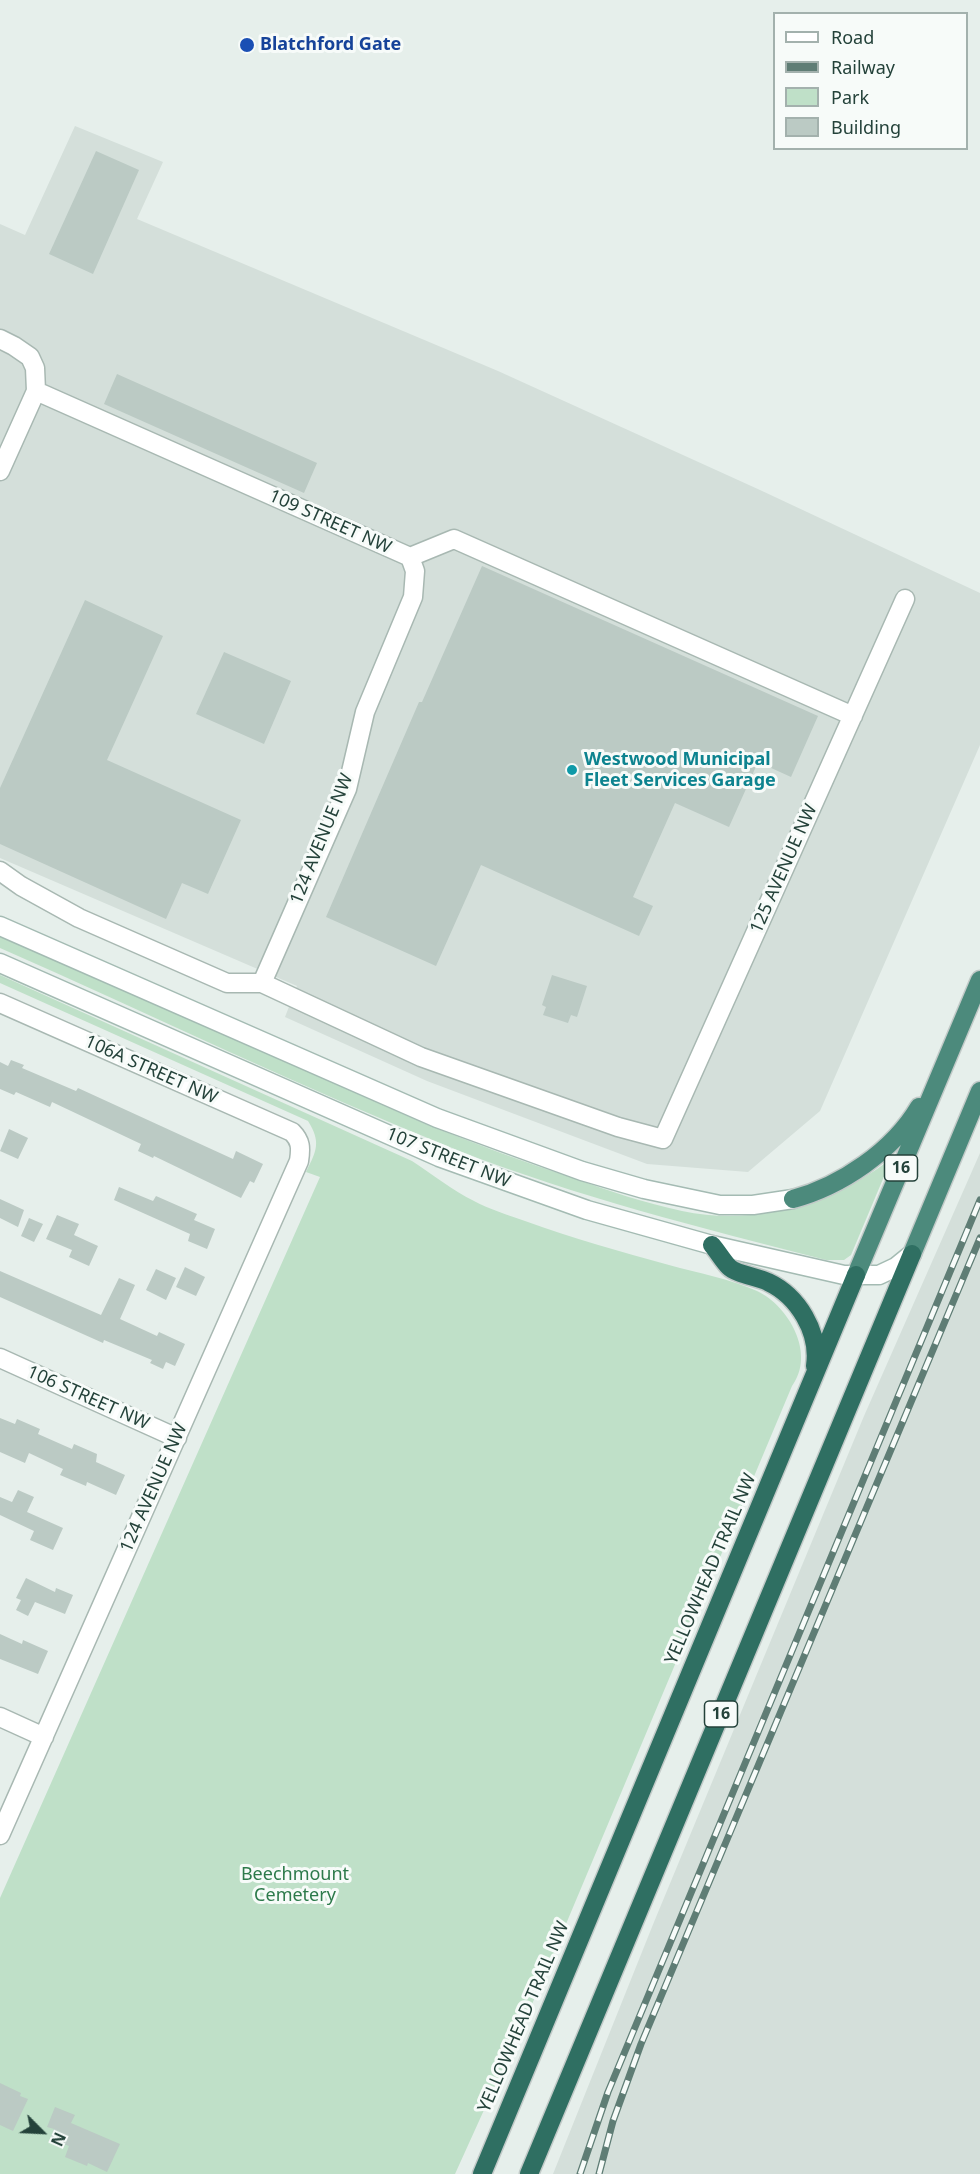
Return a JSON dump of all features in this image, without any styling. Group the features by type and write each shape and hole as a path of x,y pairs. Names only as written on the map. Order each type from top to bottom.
{"highway":[{"name":"YELLOWHEAD TRAIL NW","path":"482,2174 980,980"},
{"path":"793,1199 811,1194 837,1181 861,1166 889,1143 915,1113 945,1062"},
{"name":"16","path":"529,2174 980,1091"},
{"path":"712,1245 730,1269 778,1288 798,1307 807,1320 815,1349 810,1386"}],"street":[{"path":"0,339 30,357 35,368 36,391 0,471"},
{"name":"109 STREET NW","path":"36,391 410,557 454,538 853,716"},
{"name":"124 AVENUE NW","path":"262,983 347,789 365,712 413,597 415,571 410,557"},
{"name":"125 AVENUE NW","path":"262,983 428,1059 618,1127 663,1139 905,599"},
{"path":"0,871 45,901 79,918 227,983 262,983"},
{"name":"107 STREET NW","path":"0,926 437,1118 582,1171 644,1189 720,1205 753,1205 793,1199"},
{"name":"107 STREET NW","path":"0,963 440,1157 587,1210 712,1245 821,1271 879,1275 896,1267 912,1254"},
{"name":"106A STREET NW","path":"0,1003 292,1132 299,1140"},
{"name":"124 AVENUE NW","path":"0,1835 299,1161 301,1151 299,1140"},
{"name":"106 STREET NW","path":"0,1358 177,1438"},
{"path":"0,1718 44,1737"}],"shaded area":[{"path":"75,126 163,162 137,219 498,371 980,593 980,745 820,1111 748,1172 647,1164 427,1081 285,1017 297,986 0,858 0,224 25,235"},
{"path":"980,1153 980,2174 553,2174 654,1922 864,1416"}],"green space":[{"path":"0,936 428,1125 536,1166 654,1204 709,1215 762,1214 814,1201 862,1179 884,1164 888,1167 851,1255 844,1260 826,1260 733,1236 548,1183 457,1150 284,1077 0,948"},
{"name":"Beechmount Cemetery","path":"0,975 412,1161 458,1192 486,1207 579,1239 757,1291 779,1308 795,1332 800,1346 799,1373 537,1993 455,2174 0,2174 0,1898 320,1177 306,1172 316,1146 315,1135 308,1121 0,983"}],"building":[{"path":"96,151 139,170 93,274 49,254"},
{"path":"117,374 317,463 304,493 104,404"},
{"name":"Westwood Municipal Fleet Services Garage","path":"482,566 818,716 791,777 758,762 729,827 675,803 633,897 653,906 639,936 481,865 436,966 326,917 419,702 422,702"},
{"path":"85,600 163,636 107,760 241,820 208,894 182,883 166,919 0,844 0,788"},
{"path":"224,652 291,681 264,744 196,714"},
{"path":"552,975 587,986 577,1017 571,1015 568,1023 543,1015 546,1007 542,1005"},
{"path":"11,1060 24,1065 22,1068 76,1091 78,1088 233,1159 236,1151 263,1164 254,1183 250,1181 241,1198 154,1156 153,1158 138,1151 141,1144 52,1102 50,1107 16,1092 14,1095 0,1089 0,1062 8,1066"},
{"path":"9,1129 28,1138 18,1159 0,1151"},
{"path":"119,1187 153,1201 156,1196 197,1214 194,1220 215,1229 207,1249 188,1241 190,1234 114,1200"},
{"path":"0,1199 24,1210 18,1227 0,1218"},
{"path":"57,1215 79,1224 74,1235 98,1246 89,1266 69,1257 72,1250 46,1239"},
{"path":"29,1218 43,1224 34,1242 21,1236"},
{"path":"185,1267 205,1277 196,1296 176,1287"},
{"path":"156,1269 176,1278 166,1300 146,1290"},
{"path":"0,1271 101,1315 119,1278 135,1285 120,1319 157,1336 159,1332 185,1344 175,1366 166,1362 163,1369 150,1363 152,1360 104,1340 103,1343 0,1297"},
{"path":"0,1418 15,1424 17,1419 40,1429 38,1434 72,1449 74,1444 97,1454 96,1462 125,1475 116,1495 87,1482 86,1486 60,1475 63,1469 29,1453 25,1463 0,1452"},
{"path":"18,1490 34,1497 27,1512 63,1528 53,1550 30,1540 34,1531 0,1515 0,1497 12,1502"},
{"path":"26,1578 55,1592 56,1588 73,1595 65,1614 35,1602 28,1616 16,1610 21,1600 16,1598"},
{"path":"0,1634 22,1644 23,1640 48,1651 38,1674 0,1659"},
{"path":"0,2083 28,2099 13,2131 0,2125"},
{"path":"55,2107 75,2115 71,2123 120,2144 107,2172 88,2163 87,2166 65,2157 69,2146 50,2139 54,2129 47,2127"}],"railway":[{"path":"580,2174 608,2092 980,1200"},
{"path":"599,2174 613,2121 641,2044 980,1238"}],"place":[{"name":"Blatchford Gate","path":"247,45"},
{"name":"Westwood Municipal Fleet Services Garage","path":"572,770"}]}
